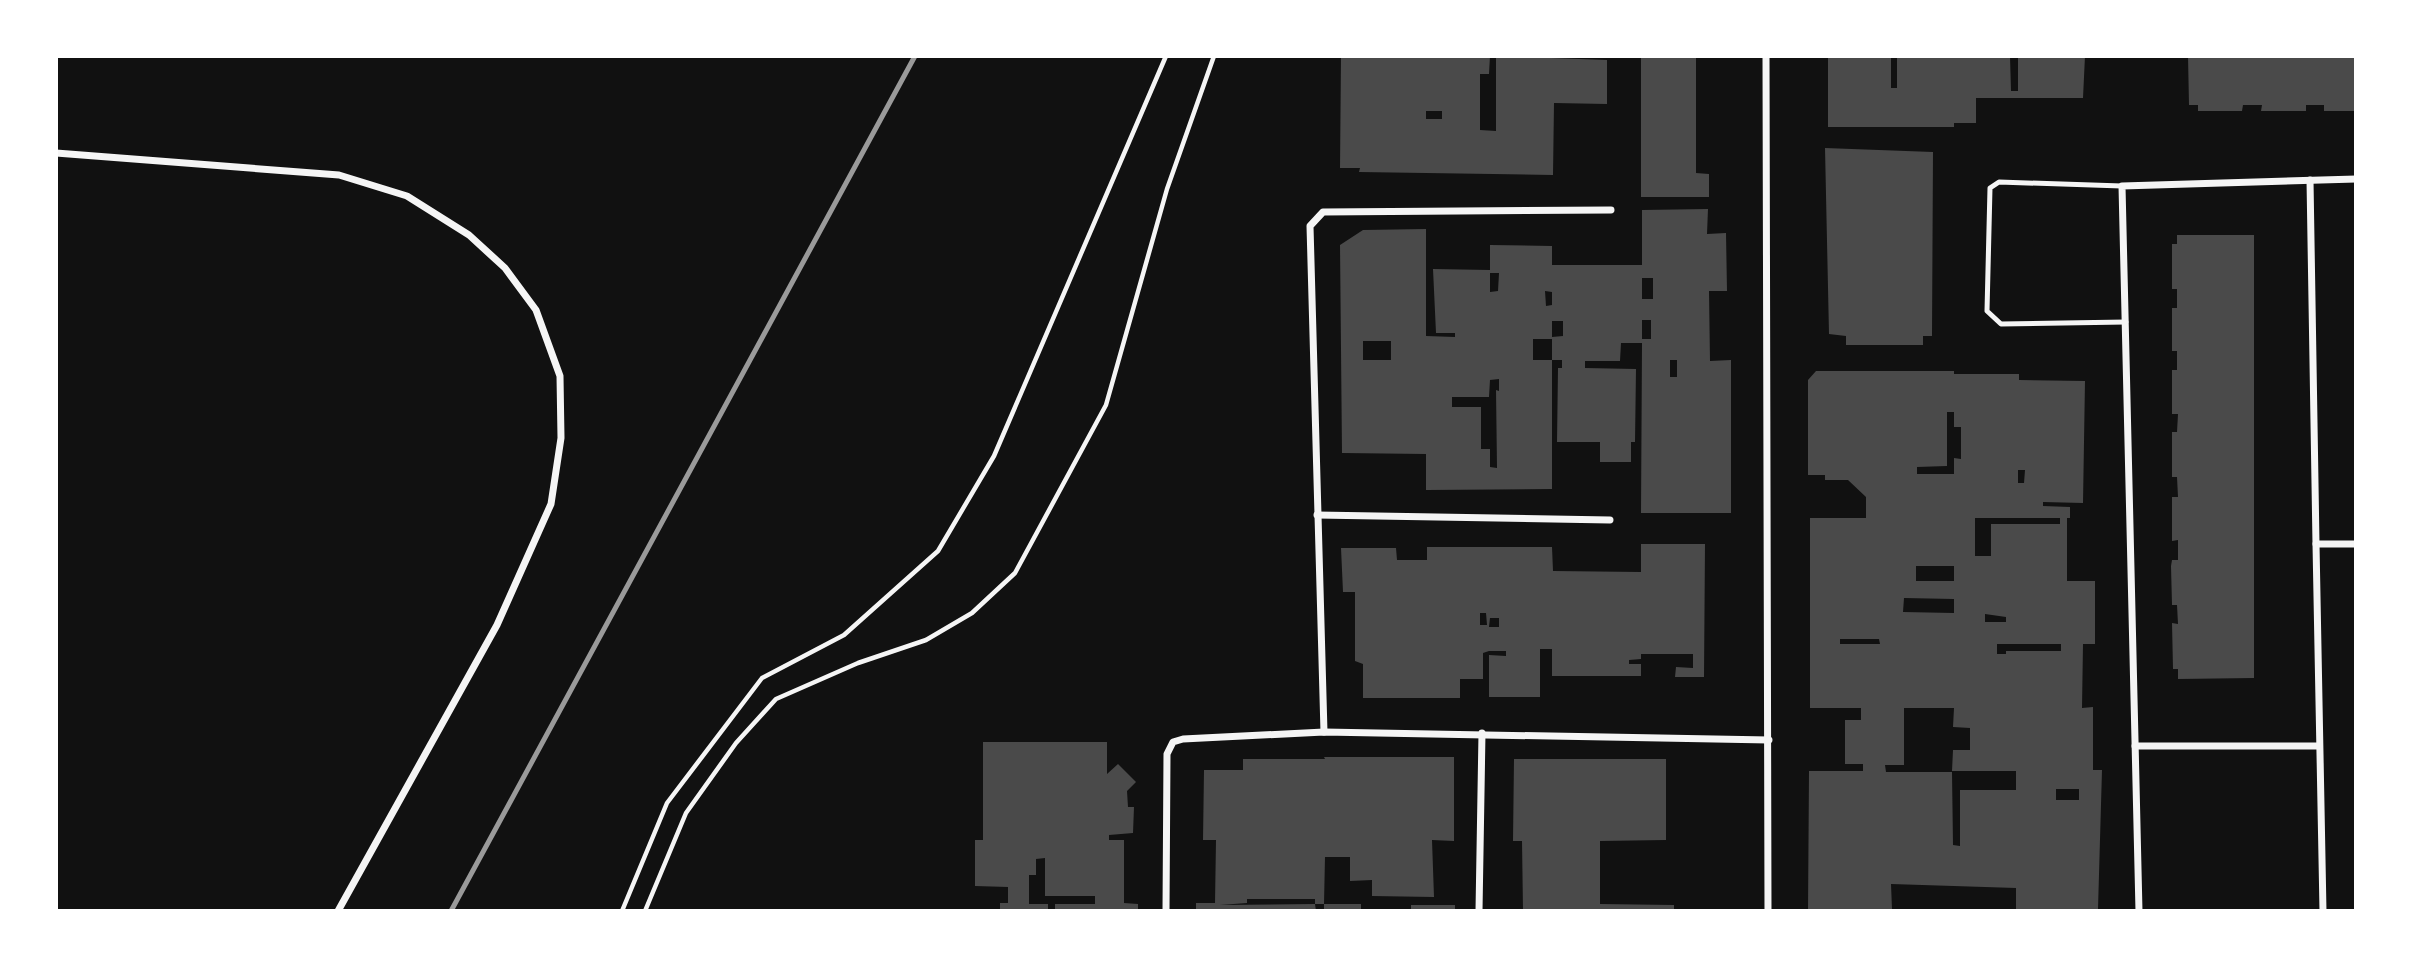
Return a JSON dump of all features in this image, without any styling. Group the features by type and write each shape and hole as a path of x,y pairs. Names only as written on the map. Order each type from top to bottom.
{"street":[{"path":"1766,56 1768,911"},
{"path":"56,153 339,175 407,196 470,235 505,268 536,310 560,376 561,438 551,504 497,625 338,911"},
{"path":"2138,911 2122,186 2356,179"},
{"path":"2309,180 2323,911"},
{"path":"1324,732 1310,226 1323,212 1611,210"},
{"path":"1317,515 1610,520"},
{"path":"2316,544 2356,544"},
{"path":"1166,911 1167,754 1172,742 1183,739 1324,732 1769,740"},
{"path":"1479,911 1482,733"},
{"path":"2135,746 2319,746"}],"lane":[{"path":"2122,186 1999,181 1990,188 1987,311 2001,324 2126,322"}],"path":[{"path":"622,911 667,803 762,678 844,635 938,551 994,456 1166,56"},
{"path":"645,911 686,813 736,743 776,699 858,663 926,640 972,613 1015,573 1106,405 1167,189 1214,56"}],"building":[{"path":"1341,56 1490,56 1489,74 1480,74 1480,130 1496,131 1496,56 1607,60 1607,104 1554,103 1553,175 1359,172 1360,168 1340,168","holes":["1426,111 1442,111 1442,119 1426,119"]},
{"path":"1641,56 1696,56 1696,173 1709,174 1709,197 1641,197"},
{"path":"1828,56 1891,56 1891,88 1897,88 1897,56 2010,56 2011,91 2018,91 2018,56 2085,56 2083,98 1976,98 1976,123 1954,123 1954,127 1828,127"},
{"path":"2188,56 2356,56 2356,111 2324,111 2324,105 2306,105 2306,111 2261,111 2262,105 2243,105 2242,111 2198,111 2198,105 2189,105"},
{"path":"1825,148 1933,152 1932,336 1923,336 1923,345 1846,345 1846,336 1829,334"},
{"path":"1708,209 1707,234 1726,233 1727,291 1709,291 1710,361 1731,360 1731,513 1641,513 1642,343 1621,343 1620,361 1585,361 1585,368 1636,369 1635,442 1631,442 1631,462 1600,462 1600,442 1557,442 1558,368 1562,368 1562,360 1552,360 1552,489 1426,490 1426,454 1342,453 1340,245 1363,230 1426,229 1426,336 1455,337 1455,333 1436,333 1433,269 1490,270 1490,245 1552,246 1552,265 1642,265 1642,210","holes":["1490,273 1499,273 1498,291 1490,292","1642,278 1653,278 1653,299 1642,299","1545,291 1552,292 1552,305 1546,306","1642,320 1651,320 1651,339 1642,339","1552,321 1563,321 1563,336 1552,337","1533,339 1552,339 1552,360 1533,360","1363,341 1391,341 1391,360 1363,360","1670,360 1677,360 1677,377 1670,377","1499,379 1499,391 1496,390 1497,468 1490,467 1490,449 1481,449 1481,407 1452,407 1452,397 1489,397 1490,380"]},
{"path":"2177,235 2254,235 2254,678 2178,679 2178,669 2173,669 2172,623 2178,624 2177,605 2172,605 2171,566 2172,560 2178,560 2178,540 2172,541 2172,497 2178,497 2177,477 2172,477 2172,432 2177,432 2178,414 2172,414 2172,370 2177,370 2177,351 2172,351 2172,308 2177,308 2177,289 2172,289 2172,244 2177,244"},
{"path":"1816,371 1954,371 1954,374 2019,374 2019,380 2085,381 2083,503 2043,502 2043,506 2070,507 2070,518 2067,518 2067,581 2095,581 2095,644 2083,644 2082,708 2093,707 2093,770 2102,770 2098,909 2016,909 2016,888 1891,884 1892,909 1808,911 1809,771 1863,771 1863,764 1845,764 1845,720 1861,720 1861,708 1810,708 1810,518 1866,518 1866,497 1848,480 1825,480 1825,475 1808,475 1808,380","holes":["1947,412 1954,412 1954,427 1961,427 1961,459 1954,458 1954,474 1917,474 1917,467 1947,466","2018,470 2025,470 2024,483 2018,483","1975,518 2060,518 2060,524 1991,524 1991,556 1975,556","1916,566 1954,566 1954,581 1916,581","1904,598 1954,599 1954,613 1903,612","1985,614 2006,617 2006,622 1985,622","1840,639 1879,639 1880,644 1840,644","1997,644 2061,644 2061,651 2006,651 2006,654 1997,654","1904,708 1954,708 1953,727 1970,728 1970,750 1953,750 1952,771 2016,771 2016,790 1960,790 1960,846 1953,845 1952,772 1886,772 1885,765 1904,765","2056,789 2079,789 2079,800 2056,800"]},
{"path":"1641,544 1705,544 1704,677 1675,677 1676,667 1693,668 1693,654 1641,654 1641,659 1629,660 1629,664 1641,664 1641,676 1552,676 1552,649 1540,649 1540,697 1489,697 1489,655 1506,656 1506,651 1489,651 1483,653 1483,679 1460,679 1460,698 1363,698 1363,664 1355,661 1355,592 1343,592 1341,548 1396,548 1397,560 1427,560 1427,547 1552,547 1553,571 1641,572","holes":["1480,613 1486,613 1487,625 1480,625","1490,618 1499,618 1499,627 1489,627"]},
{"path":"983,742 1107,742 1107,774 1118,764 1136,782 1127,791 1128,807 1134,807 1133,833 1109,835 1109,840 1124,840 1124,903 1138,904 1138,911 1055,911 1055,904 1095,904 1095,896 1045,896 1045,858 1036,859 1036,875 1029,875 1029,904 1048,904 1048,911 1000,911 1000,903 1008,903 1008,887 975,886 975,840 983,840"},
{"path":"1454,757 1454,841 1432,840 1434,897 1372,896 1372,880 1350,881 1350,857 1325,857 1324,904 1315,904 1316,911 1196,911 1196,903 1215,903 1216,840 1203,840 1204,770 1243,770 1243,759","holes":["1247,899 1315,899 1315,904 1220,905 1247,903"]},
{"path":"1514,759 1666,759 1666,840 1600,841 1600,904 1674,905 1674,911 1523,911 1522,841 1513,841"},
{"path":"1324,904 1361,904 1361,911 1324,911"},
{"path":"1411,905 1455,905 1455,911 1411,911"}],"railway":[{"path":"451,911 915,56"}]}
